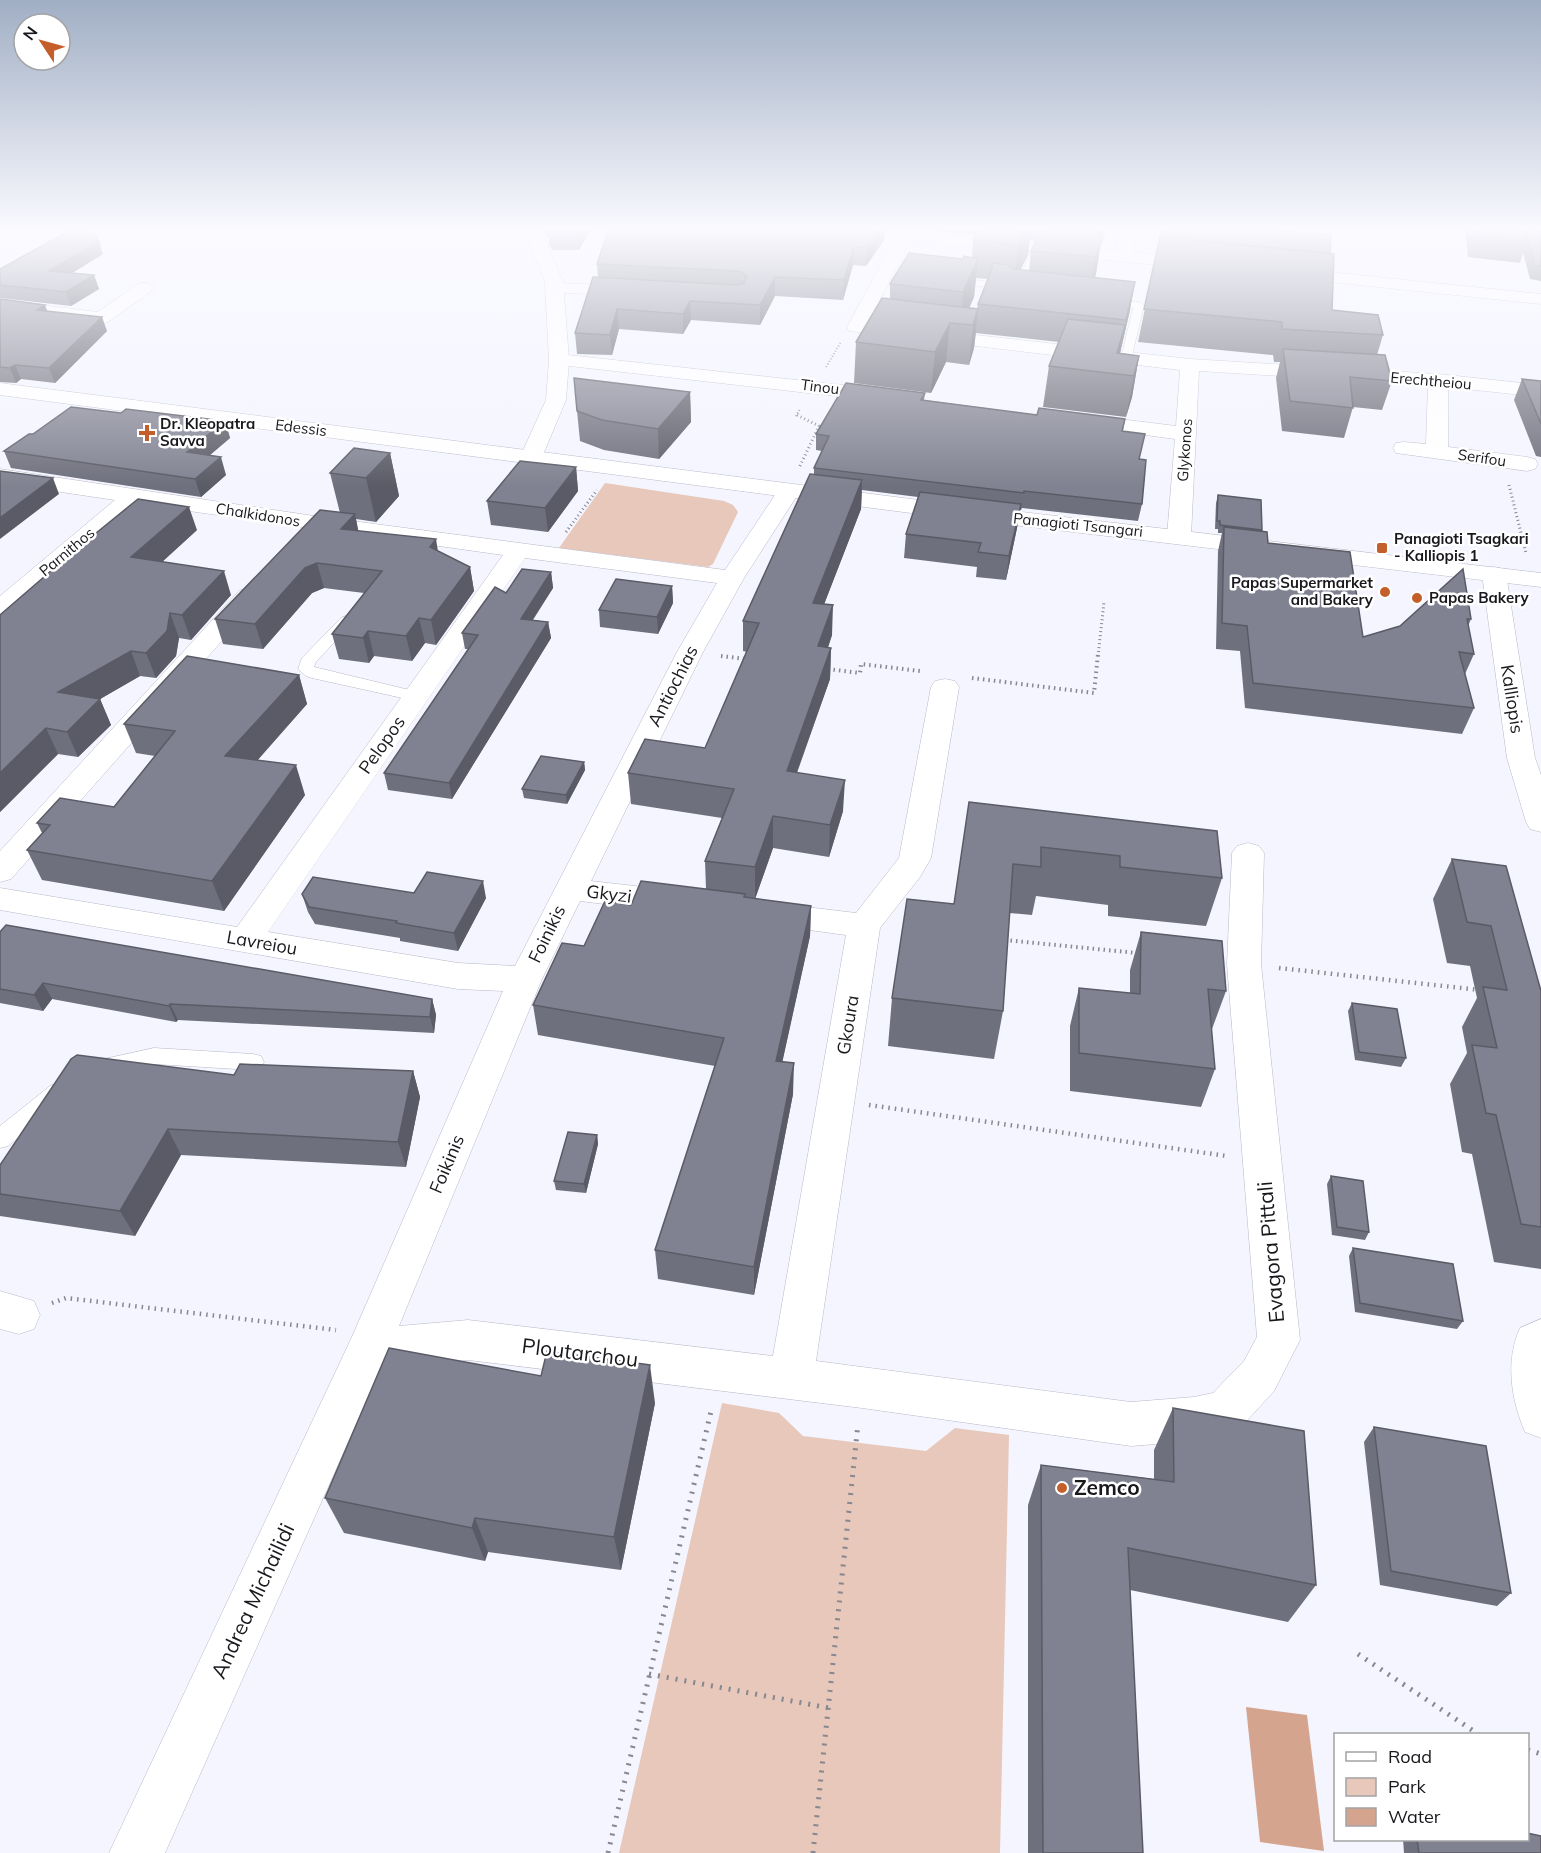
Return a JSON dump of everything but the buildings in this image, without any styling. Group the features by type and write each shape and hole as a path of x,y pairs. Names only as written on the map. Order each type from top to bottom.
{"street":[{"path":"74,314 102,318 107,314"},
{"path":"531,457 556,400 559,360 556,314"},
{"name":"Erechtheiou","path":"864,314 856,327 966,335 1190,365 1438,380 1541,390"},
{"name":"Tinou","path":"559,360 907,398"},
{"name":"Glykonos","path":"1179,536 1190,365"},
{"name":"Serifou","path":"1437,452 1438,380"},
{"name":"Edessis","path":"0,389 531,457"},
{"path":"62,414 80,401"},
{"path":"1059,418 1187,434"},
{"name":"Serifou","path":"1404,447 1527,464"},
{"name":"Panagioti Tsangari","path":"531,457 789,491 1536,580"},
{"name":"Chalkidonos","path":"0,476 314,523 732,578"},
{"name":"Antiochias","path":"569,889 690,652 732,578 789,491"},
{"name":"Parnithos","path":"0,609 10,591 134,496"},
{"path":"290,549 314,523"},
{"name":"Pelopos","path":"246,940 518,550"},
{"name":"Kalliopis","path":"1494,574 1531,759 1541,822"},
{"path":"0,871 267,576"},
{"name":"Gkoura","path":"791,1379 864,926 915,858 945,687"},
{"name":"Evagora Pittali","path":"791,1379 1131,1424 1194,1419 1226,1412 1260,1376 1279,1340 1244,964 1248,853"},
{"name":"Gkyzi","path":"569,889 864,926"},
{"name":"Foinikis","path":"525,979 569,889"},
{"name":"Lavreiou","path":"0,899 458,976 525,979"},
{"name":"Foikinis","path":"368,1349 525,979"},
{"name":"Ploutarchou","path":"368,1349 468,1340 791,1379"},
{"path":"1538,1341 1532,1374 1541,1417"},
{"name":"Andrea Michailidi","path":"137,1853 368,1349"}],"lane":[{"path":"1127,358 1137,314"},
{"path":"346,621 308,661 306,669 312,673 416,696"},
{"path":"0,1139 80,1075 154,1056 254,1062"}],"path":[{"path":"1504,461 1536,580"},
{"path":"550,555 613,467"},
{"path":"994,939 1149,955"},
{"path":"1244,964 1482,990"},
{"path":"836,1100 1263,1161"},
{"path":"9,1312 66,1298 351,1332 368,1349"},
{"path":"608,1853 721,1370"},
{"path":"813,1853 862,1387"},
{"path":"1358,1654 1476,1733"},
{"path":"649,1674 829,1708"}],"green space":[{"path":"605,483 724,501 733,505 738,512 713,564 708,567 559,548"},
{"path":"722,1403 779,1413 803,1436 926,1451 955,1428 1009,1435 1000,1853 619,1853"}],"water":[{"path":"1246,1707 1307,1715 1324,1851 1260,1842"}],"place":[{"name":"Dr. Kleopatra Savva","path":"147,433"},
{"name":"Panagioti Tsagkari - Kalliopis 1","path":"1382,548"},
{"name":"Papas Supermarket and Bakery","path":"1385,592"},
{"name":"Papas Bakery","path":"1417,598"},
{"name":"Zemco","path":"1062,1488"}]}
